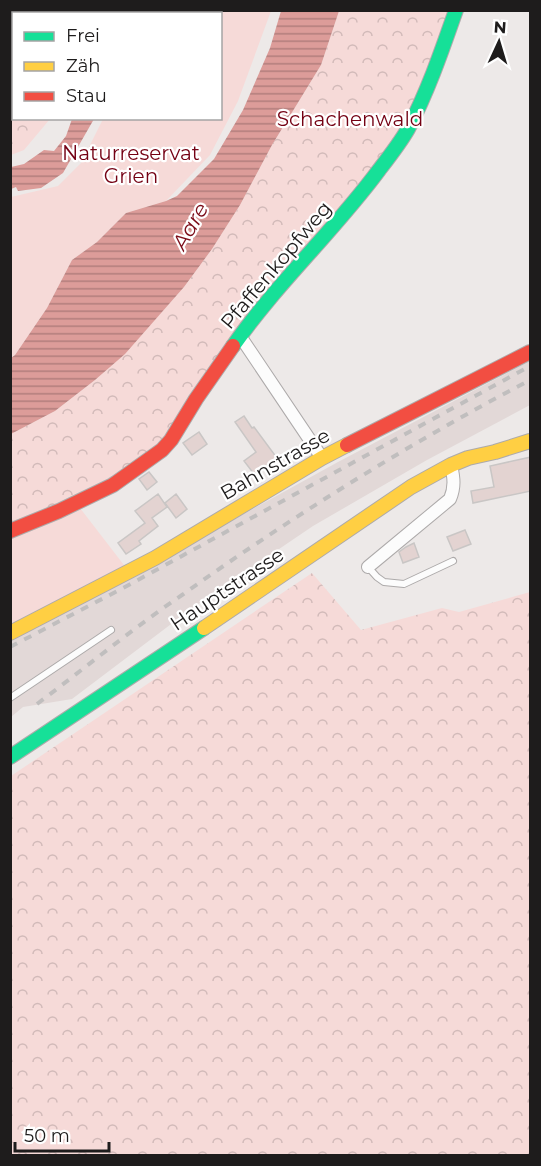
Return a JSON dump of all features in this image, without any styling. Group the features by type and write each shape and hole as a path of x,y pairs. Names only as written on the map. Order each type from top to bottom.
{"street":[{"name":"Pfaffenkopfweg","path":"10,531 113,485 162,450 171,440 196,399 251,320 358,199 395,149 408,129 434,72 456,10"},
{"path":"240,336 322,458"},
{"name":"Bahnstrasse","path":"10,633 155,558 322,458 531,352"},
{"name":"Hauptstrasse","path":"468,458 492,442 531,429"},
{"name":"Hauptstrasse","path":"10,757 141,671 393,498 451,465 468,458 531,441"},
{"path":"368,567 450,499 454,491 451,465"}],"lane":[{"path":"368,567 384,582 404,584 453,561"},
{"path":"10,698 111,630"}],"shaded area":[{"path":"530,361 530,405 427,460 313,526 195,606 72,699 23,707 11,717 11,638"}],"green space":[{"path":"38,10 129,10 128,12 37,12"},
{"name":"Naturreservat Grien","path":"271,11 238,101 210,155 166,201 126,213 97,242 72,260 47,308 11,358 11,197 58,186 81,163 102,120 222,120 222,12 157,12"},
{"name":"Schachenwald","path":"339,11 456,11 408,129 251,320 171,434 135,465 11,527 11,434 55,411 95,380 125,353 184,287 240,205 272,145 321,65"},
{"path":"12,98 12,120 49,120 24,150 11,155"},
{"path":"80,508 127,569 11,628 11,536"},
{"path":"312,573 361,630 442,608 459,612 530,592 530,1155 11,1155 11,776"}],"water":[{"name":"Aare","path":"281,11 339,11 321,65 212,249 184,287 125,354 55,411 11,434 11,358 47,308 72,260 97,242 126,213 177,196 214,159 243,110 270,48"},
{"path":"72,120 93,120 63,173 41,188 18,191 16,187 11,189 11,167 24,164 44,150 54,151 66,136"}],"building":[{"path":"244,416 277,458 254,474 244,461 256,452 235,422"},
{"path":"199,432 207,444 192,455 183,443"},
{"path":"531,457 531,491 473,503 471,491 494,487 490,466"},
{"path":"149,472 157,482 147,490 139,479"},
{"path":"158,494 167,507 152,518 158,526 139,541 141,544 126,554 118,543 145,523 135,511"},
{"path":"176,494 187,509 176,518 165,503"},
{"path":"465,530 471,544 453,551 447,537"},
{"path":"414,543 419,557 403,563 399,552"}],"railway":[{"path":"10,647 125,587 530,366"},
{"path":"37,704 145,621 266,537 396,455 530,380"}],"traffic: fast":[{"path":"233,346 268,300 362,192 402,139 428,85 456,10"},
{"path":"10,757 204,628"}],"traffic: slow":[{"path":"204,628 411,487 468,458 530,441"},
{"path":"10,633 155,558 347,445"}],"traffic: jam":[{"path":"10,531 113,485 162,450 233,346"},
{"path":"347,445 530,352"}]}
